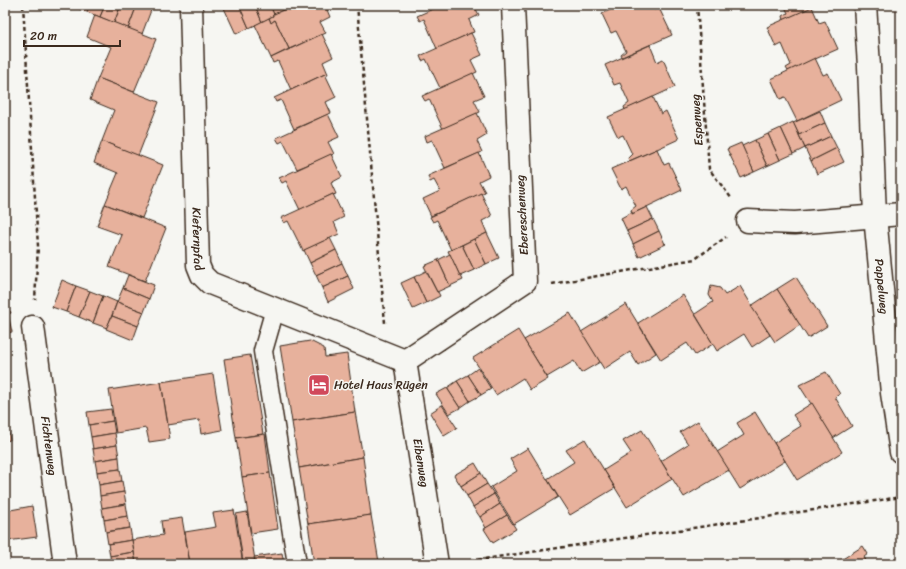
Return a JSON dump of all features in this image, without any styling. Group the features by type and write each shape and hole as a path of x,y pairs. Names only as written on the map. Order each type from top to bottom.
{"street":[{"name":"Kiefernpfad","path":"191,5 198,265 202,275 210,283 396,358"},
{"name":"Ebereschenweg","path":"513,5 526,281"},
{"name":"Pappelweg","path":"865,5 876,216 892,393 901,452"},
{"path":"748,221 795,223 901,214"},
{"path":"396,358 526,281"},
{"name":"Fichtenweg","path":"33,327 65,564"},
{"name":"Eibenweg","path":"396,358 437,564"}],"lane":[{"path":"274,309 263,351 297,564"}],"path":[{"path":"23,5 38,246 33,327"},
{"path":"357,5 396,358"},
{"name":"Espenweg","path":"697,5 709,169 748,221"},
{"path":"526,281 554,284 695,259 748,221"},
{"path":"460,563 901,497"}],"building":[{"path":"73,5 89,5 87,12"},
{"path":"89,5 105,5 100,17 87,12"},
{"path":"105,5 121,5 114,23 100,17"},
{"path":"121,5 137,5 128,29 114,23"},
{"path":"137,5 153,5 142,34 128,29"},
{"path":"230,5 239,5 249,28 236,34 224,8"},
{"path":"239,5 255,5 262,22 249,28"},
{"path":"255,5 270,5 274,14 273,16 262,22"},
{"path":"270,5 286,5 288,8 274,14"},
{"path":"295,5 325,5 330,17 320,22 326,33 289,49 275,20 271,23 269,18 274,14"},
{"path":"442,5 474,5 479,15 469,20 474,32 437,49 424,19 420,21 417,16"},
{"path":"620,5 652,5 654,10 659,8 672,35 622,57 621,55 626,51 616,31 611,33 602,14"},
{"path":"784,5 818,5 784,20 783,16 788,13"},
{"path":"812,7 819,23 825,21 838,49 788,71 786,68 791,65 782,44 776,47 767,27"},
{"path":"95,15 156,39 134,92 98,78 111,47 87,37"},
{"path":"269,18 271,23 275,20 289,49 271,58 255,25"},
{"path":"471,33 482,55 471,60 477,72 440,88 426,59 422,61 420,56"},
{"path":"322,34 333,57 323,62 328,74 291,90 278,61 273,63 271,58"},
{"path":"650,45 657,62 663,59 675,87 625,110 624,107 629,103 620,83 614,85 605,65"},
{"path":"815,58 823,75 828,73 841,100 797,121 785,97 780,99 771,79"},
{"path":"473,73 484,96 474,100 480,112 443,129 429,99 425,101 422,96"},
{"path":"325,74 336,97 326,102 331,113 294,129 281,100 276,102 274,98"},
{"path":"98,78 159,102 138,156 102,141 114,110 90,100"},
{"path":"653,97 661,114 666,111 679,139 629,161 628,158 632,154 623,135 618,137 608,117"},
{"path":"820,111 825,123 799,135 793,123"},
{"path":"477,113 487,135 477,141 482,152 445,168 432,140 427,142 425,136"},
{"path":"328,114 339,137 328,142 334,154 297,169 283,141 279,143 276,138"},
{"path":"793,122 805,148 793,154 781,128"},
{"path":"825,123 831,136 805,148 799,135"},
{"path":"781,128 793,154 780,160 768,134"},
{"path":"768,134 780,160 767,166 755,140"},
{"path":"831,136 837,148 811,161 805,148"},
{"path":"755,140 767,166 754,172 742,146"},
{"path":"102,141 163,165 142,218 105,204 118,173 94,163"},
{"path":"741,143 754,172 741,178 727,149"},
{"path":"837,148 844,162 817,174 811,161"},
{"path":"657,149 664,165 669,163 682,190 632,214 631,210 636,206 626,186 621,189 611,169"},
{"path":"479,153 489,176 479,181 485,192 431,216 423,199 440,191 434,180 430,182 428,176"},
{"path":"331,154 342,177 331,183 336,194 333,194 300,210 286,181 282,183 279,178"},
{"path":"481,193 492,216 482,221 487,233 451,250 437,220 433,222 430,217"},
{"path":"333,194 344,217 334,222 339,234 303,251 288,221 284,223 281,218"},
{"path":"105,204 166,228 145,281 109,267 122,235 97,226"},
{"path":"647,207 653,219 627,231 621,218 632,212 632,214"},
{"path":"653,219 659,231 633,244 627,231"},
{"path":"659,231 666,244 639,257 633,244"},
{"path":"487,233 499,258 486,264 474,239"},
{"path":"330,238 336,250 310,263 304,250"},
{"path":"474,239 486,264 474,270 462,245"},
{"path":"462,245 474,270 460,276 448,251"},
{"path":"336,250 342,263 316,275 310,263"},
{"path":"450,254 463,280 450,286 438,260"},
{"path":"438,260 450,286 437,292 424,266"},
{"path":"342,263 348,276 322,288 316,275"},
{"path":"426,271 440,296 426,303 414,277"},
{"path":"128,275 154,285 149,299 123,288"},
{"path":"348,276 354,289 328,302 322,288"},
{"path":"414,277 426,303 413,309 401,283"},
{"path":"796,277 827,326 808,338 777,289"},
{"path":"62,280 76,286 66,312 52,307"},
{"path":"76,286 90,291 79,317 66,312"},
{"path":"711,286 720,288 725,295 740,286 770,335 752,347 744,334 717,351 695,314 713,302 709,295"},
{"path":"123,288 149,299 144,312 117,302"},
{"path":"777,289 800,325 775,342 751,306"},
{"path":"90,291 103,296 93,323 79,317"},
{"path":"683,295 713,344 695,355 687,343 661,360 638,323"},
{"path":"103,296 117,302 107,328 93,323"},
{"path":"5,297 8,311 11,313 8,314 12,332 5,333"},
{"path":"117,302 144,312 138,326 112,316"},
{"path":"626,304 656,353 638,365 630,352 604,369 581,332"},
{"path":"570,313 600,362 581,373 574,361 547,377 524,340"},
{"path":"112,316 138,326 133,340 106,329"},
{"path":"518,330 548,379 530,390 523,378 496,395 473,358"},
{"name":"Hotel Haus Rügen","path":"310,341 324,348 325,357 347,354 355,412 292,422 280,346"},
{"path":"250,355 263,434 236,438 224,359"},
{"path":"478,368 491,389 481,395 468,375"},
{"path":"826,372 840,394 835,397 852,426 833,438 799,385"},
{"path":"213,374 222,430 201,434 199,420 168,425 161,382"},
{"path":"468,375 481,395 470,401 457,381"},
{"path":"457,381 470,401 460,408 447,388"},
{"path":"161,382 170,439 149,442 146,428 116,433 109,390"},
{"path":"447,388 460,408 449,414 436,394"},
{"path":"812,403 842,452 797,480 774,443 801,426 793,415"},
{"path":"442,405 457,428 444,436 430,413"},
{"path":"111,409 113,421 89,425 87,412"},
{"path":"5,411 10,440 5,441"},
{"path":"355,412 363,457 299,468 292,422"},
{"path":"755,412 785,461 740,489 717,452 744,435 737,423"},
{"path":"113,421 115,433 91,437 89,425"},
{"path":"698,421 729,470 684,497 661,461 688,444 680,432"},
{"path":"642,430 672,479 627,507 604,470 631,453 623,441"},
{"path":"115,433 117,445 93,449 91,437"},
{"path":"265,434 270,473 242,477 236,438"},
{"path":"585,439 615,488 570,515 547,479 574,462 566,450"},
{"path":"117,445 119,457 95,461 93,449"},
{"path":"528,448 558,497 514,524 491,487 517,471 510,459"},
{"path":"119,457 120,469 97,472 95,461"},
{"path":"363,457 371,515 308,524 299,468"},
{"path":"475,463 481,473 461,486 454,475"},
{"path":"120,469 122,481 99,485 97,472"},
{"path":"270,473 278,529 251,533 242,477"},
{"path":"481,473 487,484 467,496 461,486"},
{"path":"122,481 124,492 100,496 99,485"},
{"path":"487,484 494,494 473,507 467,496"},
{"path":"124,492 126,504 102,508 100,496"},
{"path":"494,494 500,504 480,517 473,507"},
{"path":"126,504 128,516 104,520 102,508"},
{"path":"500,504 507,515 486,528 480,517"},
{"path":"32,506 37,537 7,541 5,511"},
{"path":"234,510 243,564 190,564 185,532 216,527 213,513"},
{"path":"247,512 255,560 243,562 236,514"},
{"path":"371,515 379,562 368,564 314,564 308,524"},
{"path":"507,515 516,529 493,543 484,529"},
{"path":"128,516 130,528 106,532 104,520"},
{"path":"182,518 190,564 136,564 132,540 163,535 161,521"},
{"path":"130,528 132,540 108,544 106,532"},
{"path":"132,540 134,552 110,556 108,544"},
{"path":"863,546 868,554 864,557 868,564 843,564 841,560"},
{"path":"134,552 136,564 111,564 110,556"},
{"path":"282,553 284,564 256,564 254,557"}],"place":[{"name":"Hotel Haus Rügen","path":"319,385"}]}
